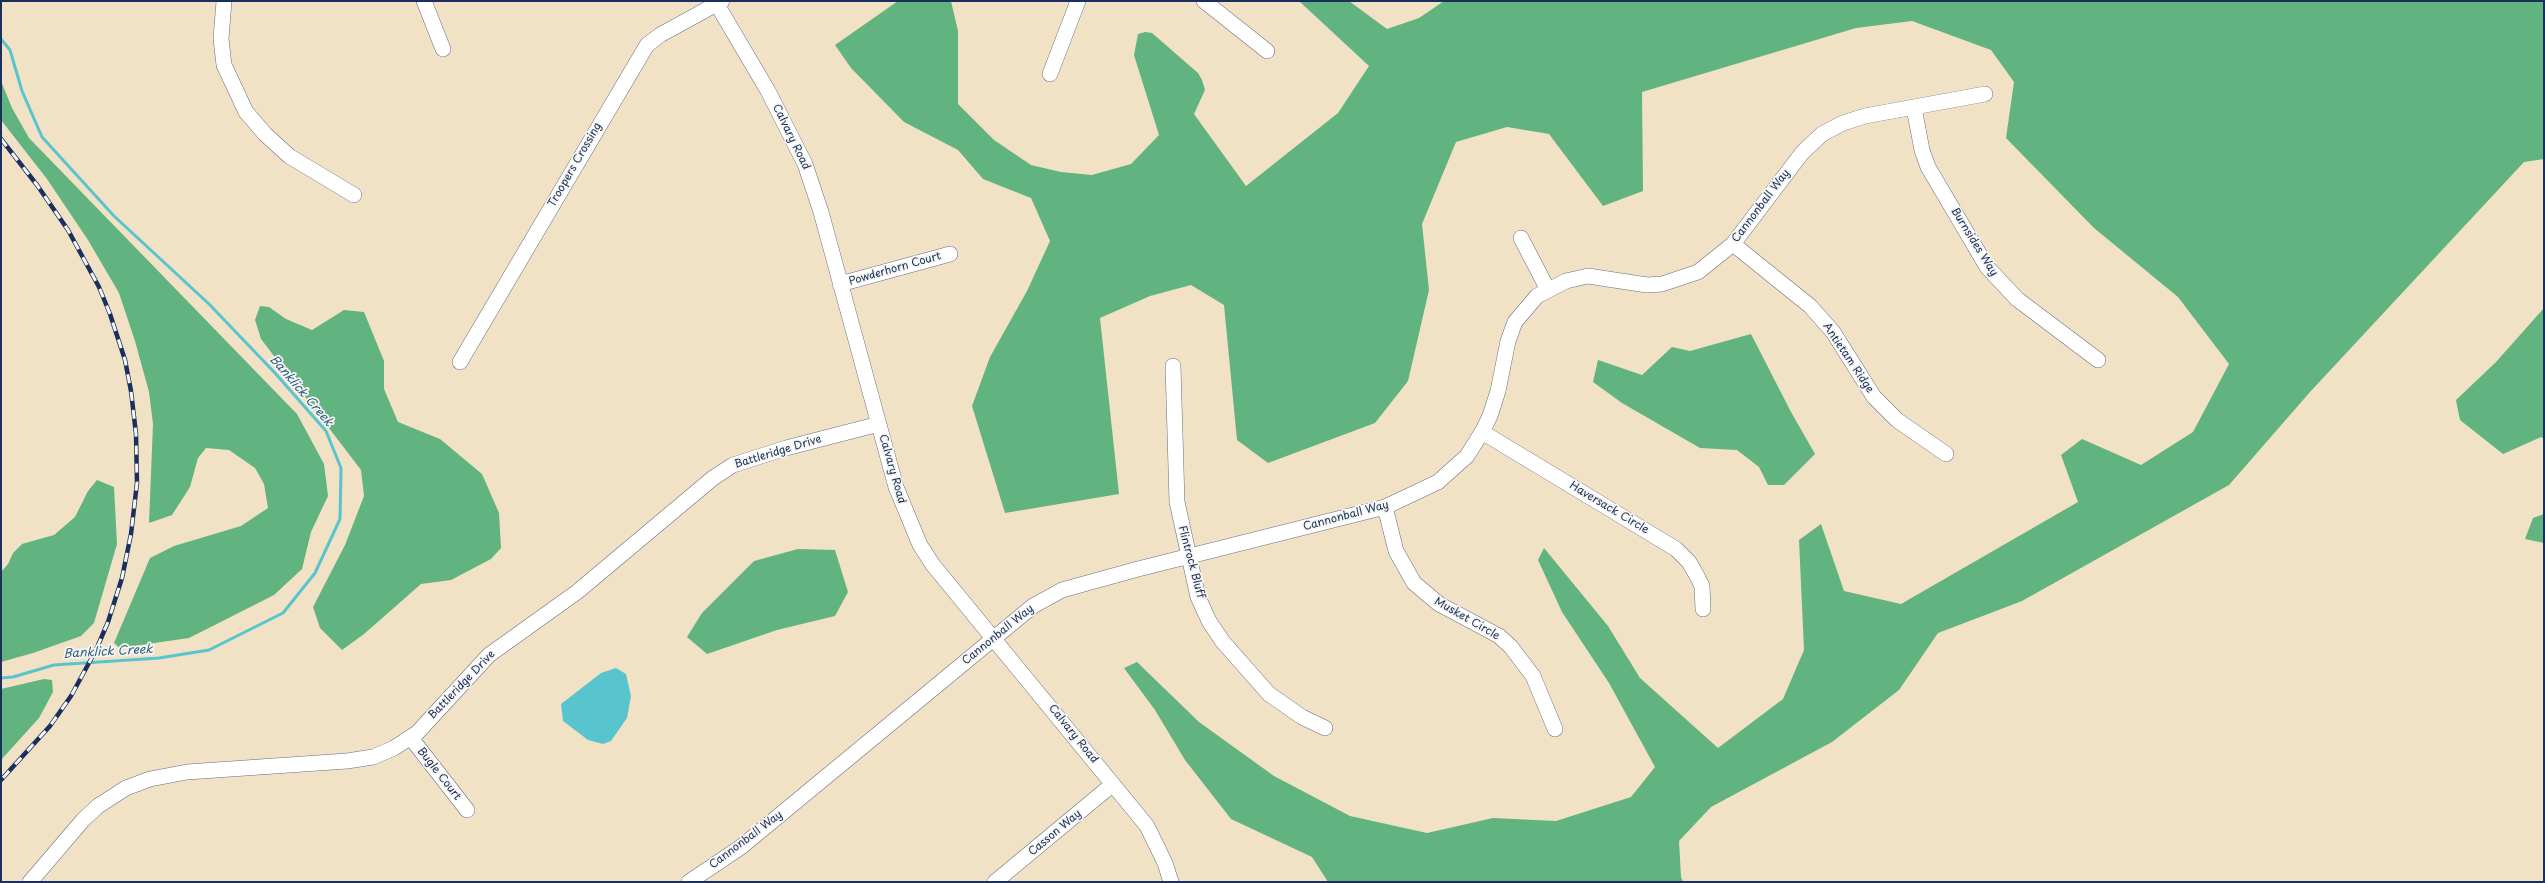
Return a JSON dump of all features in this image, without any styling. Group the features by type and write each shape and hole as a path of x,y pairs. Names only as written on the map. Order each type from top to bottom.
{"street":[{"path":"224,1 221,39 224,65 246,112 265,134 289,156 354,195"},
{"path":"424,1 442,49"},
{"path":"1050,74 1078,1"},
{"path":"1204,1 1267,51"},
{"name":"Calvary Road","path":"718,2 768,91 805,164 821,212 896,487 920,545 933,565 1147,826 1156,842 1170,882"},
{"name":"Troopers Crossing","path":"460,362 647,45 660,35 718,2"},
{"name":"Cannonball Way","path":"689,882 740,847 1033,606 1062,590 1188,556 1384,507 1438,482 1467,456 1482,432 1490,416 1508,341 1516,322 1537,296 1566,281 1588,276 1647,285 1662,284 1698,272 1733,244 1802,153 1822,134 1843,123 1865,116 1984,94"},
{"name":"Burnsides Way","path":"1914,108 1922,150 1928,167 1987,267 2017,299 2098,360"},
{"path":"1521,238 1548,290"},
{"name":"Antietam Ridge","path":"1733,244 1810,306 1832,332 1874,397 1897,420 1946,454"},
{"name":"Powderhorn Court","path":"840,284 950,254"},
{"name":"Flintrock Bluff","path":"1173,366 1177,502 1198,597 1209,621 1223,642 1269,694 1302,717 1325,728"},
{"name":"Battleridge Drive","path":"30,882 93,810 114,795 138,784 187,772 347,761 373,757 394,748 411,738 489,655 577,592 713,478 741,462 879,424"},
{"name":"Haversack Circle","path":"1482,432 1676,549 1689,562 1702,586 1703,609"},
{"name":"Musket Circle","path":"1384,507 1396,551 1414,583 1439,604 1499,636 1511,647 1533,676 1555,729"},
{"name":"Bugle Court","path":"411,738 467,810"},
{"name":"Casson Way","path":"995,882 1113,784"}],"green space":[{"path":"898,1 951,1 958,31 958,104 994,140 1031,165 1061,172 1092,175 1131,164 1159,135 1134,55 1138,34 1145,32 1152,33 1198,73 1205,90 1194,114 1246,186 1338,113 1369,66 1299,1 1349,1 1387,29 1419,18 1444,1 2544,1 2544,159 2524,162 2310,392 2229,485 2022,601 1938,633 1899,690 1832,742 1711,807 1679,841 1681,877 1683,882 1328,882 1312,857 1231,819 1185,760 1155,710 1124,668 1137,662 1199,722 1274,776 1350,816 1427,833 1493,818 1556,821 1631,797 1655,767 1609,683 1562,612 1538,560 1544,548 1608,626 1640,678 1718,748 1783,699 1804,650 1799,540 1821,524 1844,591 1901,604 2078,502 2061,455 2082,439 2141,465 2193,432 2229,364 2178,297 2094,228 2006,138 2014,82 1991,50 1912,21 1856,28 1642,92 1643,191 1603,206 1549,134 1507,127 1456,142 1422,224 1429,290 1408,381 1375,423 1268,463 1237,440 1224,305 1191,285 1150,296 1100,318 1119,494 1005,513 972,406 990,357 1027,291 1050,241 1031,198 983,179 958,150 904,122 851,68 835,45"},
{"path":"1,81 12,108 29,138 297,414 324,464 328,496 311,532 302,569 274,595 189,638 120,648 114,643 150,558 174,546 241,526 268,508 264,484 255,468 229,450 206,448 198,458 190,487 172,515 149,523 153,424 149,392 135,341 119,293 88,240 47,179 1,120"},
{"path":"260,306 269,307 286,319 312,330 344,310 364,312 384,361 384,389 398,422 440,439 482,474 499,513 501,548 491,559 451,580 421,584 364,634 342,650 320,628 313,607 345,545 364,496 361,470 261,339 255,320"},
{"path":"2544,308 2544,439 2541,437 2503,454 2460,420 2456,400 2496,362"},
{"path":"1751,334 1791,412 1815,454 1784,485 1768,485 1759,467 1737,450 1700,448 1622,403 1593,382 1598,360 1642,375 1672,347 1690,351"},
{"path":"97,480 114,487 117,544 94,623 81,636 33,653 1,662 1,572 8,564 13,553 22,544 54,535 75,517 88,491"},
{"path":"2544,514 2544,543 2525,539 2533,518"},
{"path":"798,549 835,550 848,592 835,616 777,630 707,654 687,637 702,613 754,561"},
{"path":"44,679 52,680 53,692 39,718 1,760 1,689"}],"water":[{"path":"616,668 626,674 631,696 627,718 611,741 603,744 588,740 563,721 561,704 601,673"}],"waterway":[{"name":"Banklick Creek","path":"1,39 10,50 22,91 42,137 114,216 209,304 275,373 326,431 341,468 340,519 315,573 283,613 209,650 159,658 54,665 13,677 1,678"}],"railway":[{"path":"1,139 37,185 68,230 99,287 110,314 125,360 131,391 136,434 137,483 131,534 122,578 108,622 96,650 71,696 50,726 1,780"}]}
